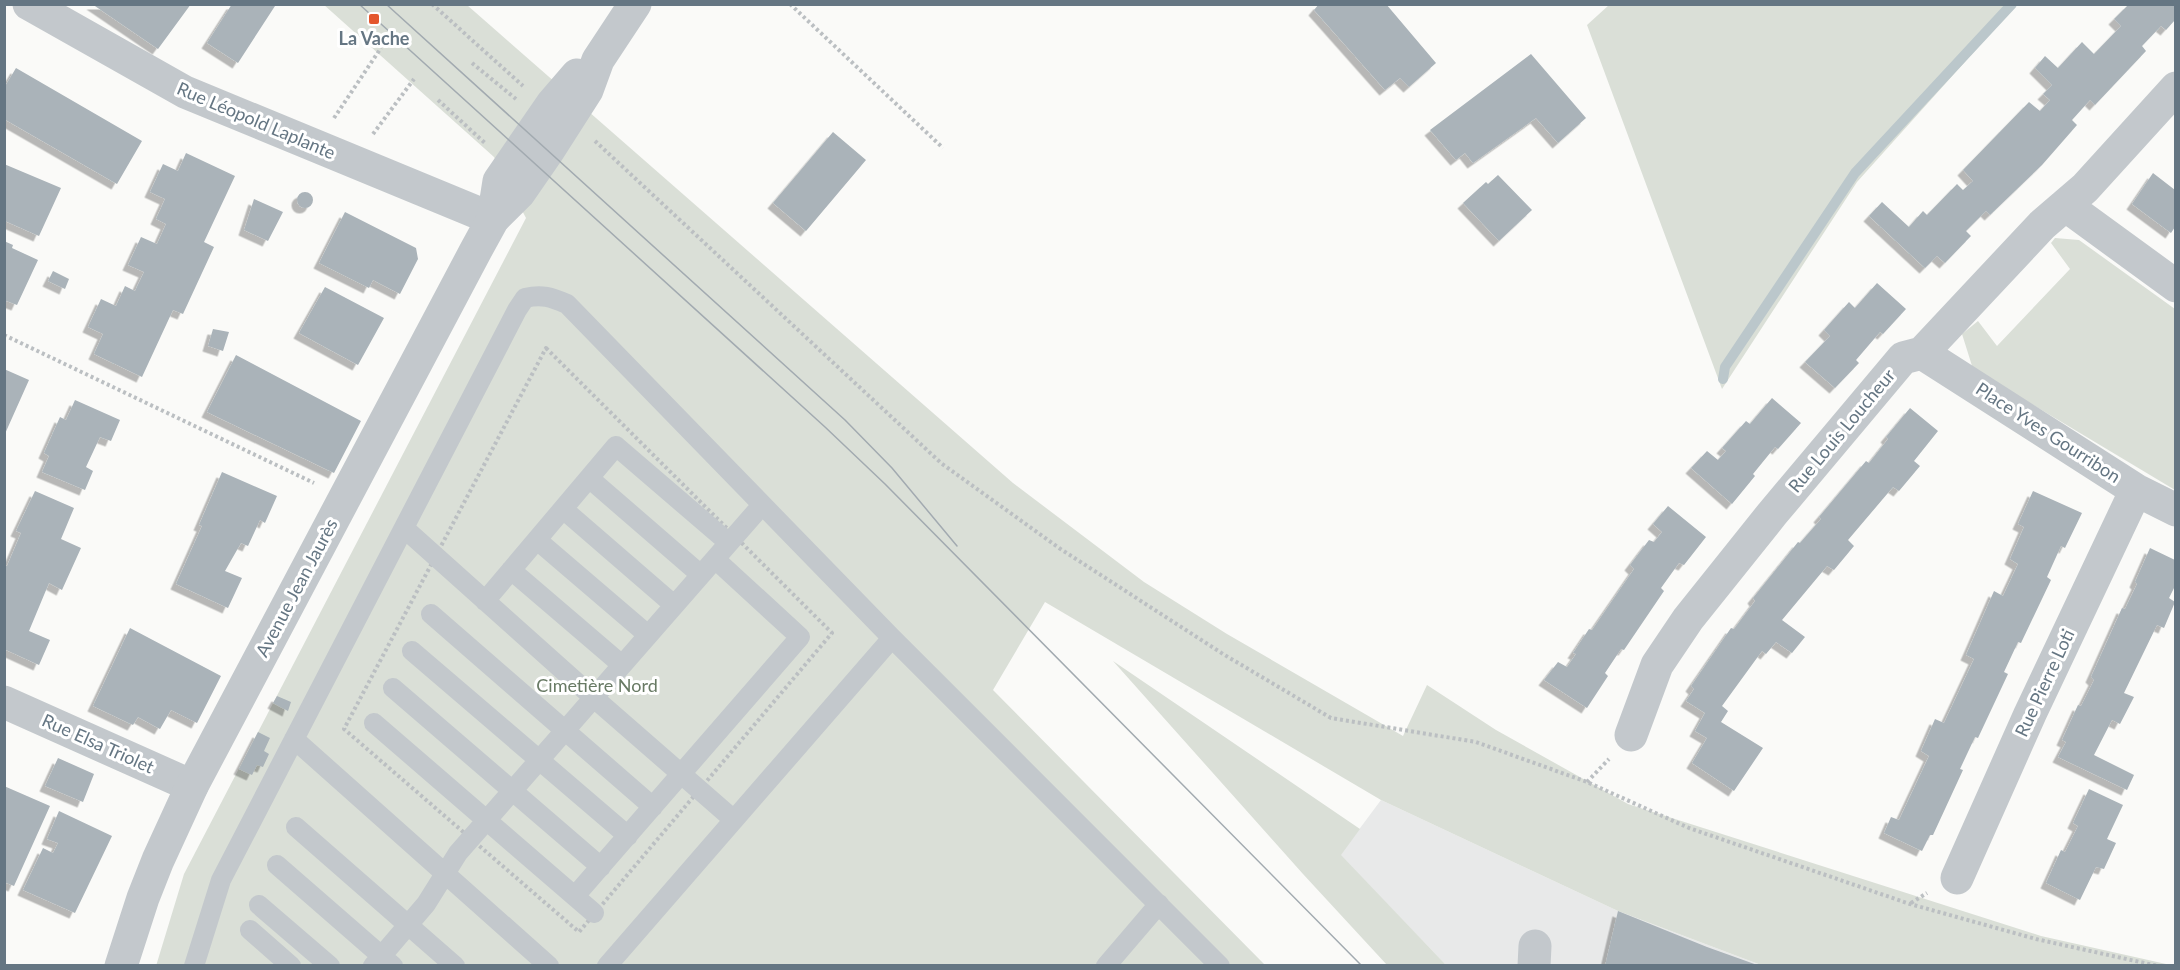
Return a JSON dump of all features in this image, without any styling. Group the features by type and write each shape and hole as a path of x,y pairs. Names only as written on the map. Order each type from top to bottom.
{"street":[{"name":"Rue Léopold Laplante","path":"29,4 185,92 493,219"},
{"name":"Avenue Jean Jaurès","path":"121,966 143,898 192,786 493,219 519,192 561,111 572,78 598,60 635,4"},
{"name":"Rue Louis Loucheur","path":"1631,735 1657,665 1688,619 1772,514 1903,358 1922,353 2042,225 2085,188 2175,88"},
{"path":"2065,205 2175,286"},
{"name":"Place Yves Gourribon","path":"1922,353 2136,490 2175,510"},
{"name":"Rue Pierre Loti","path":"1957,878 2030,714 2136,490"},
{"name":"Rue Elsa Triolet","path":"4,702 192,786"}],"lane":[{"path":"194,966 221,880 517,310 525,298 538,295 551,297 567,304 892,638 1220,966"},
{"path":"485,601 616,446 729,543"},
{"path":"589,478 701,575"},
{"path":"277,865 382,962 408,924 426,904 458,853 762,505"},
{"path":"563,509 674,605"},
{"path":"404,528 734,820"},
{"path":"537,540 648,635"},
{"path":"575,896 800,637 715,559"},
{"path":"512,570 622,665"},
{"path":"431,614 653,807"},
{"path":"607,966 892,638"},
{"path":"412,651 628,836"},
{"path":"393,688 601,867"},
{"path":"374,723 594,913"},
{"path":"294,739 549,966"},
{"path":"296,827 455,966"},
{"path":"1106,966 1159,904"},
{"path":"259,905 330,966"},
{"path":"250,930 291,966"}],"path":[{"path":"432,4 525,87 539,92 561,111 940,463 1059,548 1223,654 1331,718 1476,742 1587,782 1689,828 1910,903 2036,939 2158,966"},
{"path":"789,4 943,148"},
{"path":"315,146 381,48"},
{"path":"472,63 517,100"},
{"path":"353,162 414,79"},
{"path":"438,100 486,144"},
{"path":"4,335 344,498"}],"shaded area":[{"path":"1381,800 1618,911 1761,965 1446,965 1340,855"}],"green space":[{"name":"Cimetière Nord","path":"323,4 467,5 1013,483 1144,582 1227,634 1403,736 1427,685 1496,730 1628,804 2041,936 2175,966 1761,965 1618,911 1381,800 1045,602 993,690 1265,965 156,966 184,874 526,218 494,157"},
{"path":"1609,5 2016,5 1857,182 1722,389 1587,25"},
{"path":"2055,238 2079,240 2175,309 2175,490 1973,369 1962,334 1978,321 1997,346 2070,269 2051,243"},
{"path":"1113,661 1360,829 1341,855 1446,965 1387,965"}],"building":[{"path":"92,4 191,4 158,49"},
{"path":"232,4 272,4 275,6 238,63 207,43"},
{"path":"1319,4 1386,4 1436,63 1409,87 1400,78 1385,90 1314,10"},
{"path":"2129,4 2175,4 2175,20 2166,30 2161,26 2142,46 2146,51 2095,105 2090,100 2072,120 2077,125 2042,165 1990,215 1986,211 1966,231 1971,236 1945,263 1937,256 1925,268 1869,216 1882,202 1909,227 1923,211 1927,215 1957,184 1963,190 1973,181 1963,170 2029,102 2040,111 2050,100 2043,94 2052,85 2035,68 2045,56 2058,68 2082,42 2094,54 2121,26 2114,19"},
{"path":"1531,54 1586,118 1558,143 1536,118 1473,163 1465,153 1456,160 1430,130"},
{"path":"16,68 142,141 117,184 4,119 4,88"},
{"path":"833,132 866,160 806,231 773,203"},
{"path":"186,153 235,176 204,242 214,247 183,314 173,310 142,377 94,354 103,334 88,327 101,299 116,306 125,286 135,291 144,272 128,265 141,237 157,244 166,224 156,219 165,199 150,192 163,164 178,171"},
{"path":"4,164 61,188 39,236 5,221"},
{"path":"2153,173 2175,190 2175,227 2171,233 2132,204"},
{"path":"1498,175 1532,210 1499,241 1463,203 1486,182 1488,184"},
{"path":"305,192 311,194 313,200 311,206 305,208 299,206 297,200 299,194"},
{"path":"254,199 283,212 268,241 244,230"},
{"path":"345,212 416,248 418,259 400,294 373,280 369,288 319,263"},
{"path":"4,241 13,245 12,248 38,260 17,305 4,300"},
{"path":"53,271 69,279 65,289 48,281"},
{"path":"1877,283 1906,309 1883,334 1880,332 1856,360 1859,363 1835,388 1805,362 1830,336 1824,330 1849,302 1855,308"},
{"path":"325,287 384,318 358,365 299,333"},
{"path":"213,329 229,332 223,351 208,346"},
{"path":"236,355 361,421 334,473 207,412"},
{"path":"4,369 29,380 4,436"},
{"path":"1772,398 1801,423 1778,449 1775,447 1732,504 1691,468 1707,451 1718,460 1726,451 1722,448 1746,421 1750,424"},
{"path":"75,400 120,420 111,441 100,437 86,467 93,471 85,490 42,472 49,456 44,453 60,417 66,420"},
{"path":"1910,408 1938,431 1914,461 1920,466 1899,491 1893,487 1848,540 1854,546 1834,570 1827,566 1782,620 1805,637 1792,653 1776,642 1766,654 1762,651 1722,706 1728,711 1721,722 1763,748 1734,791 1692,763 1707,738 1695,731 1705,713 1686,701 1694,689 1691,686 1731,628 1734,629 1755,601 1753,598 1798,542 1800,543 1821,519 1819,517 1866,461 1869,463 1888,439 1886,437"},
{"path":"222,472 277,496 265,523 260,520 248,546 241,543 225,571 242,578 228,608 176,584 202,526 199,525"},
{"path":"35,491 74,508 61,539 81,548 62,590 49,583 29,631 50,640 39,665 4,649 4,565 7,566 21,533 16,531"},
{"path":"2033,491 2082,513 2065,548 2061,546 2047,577 2051,580 2021,643 2018,642 2004,672 2008,674 1978,738 1975,737 1960,769 1963,770 1933,835 1930,835 1922,851 1884,833 1891,817 1899,820 1929,756 1921,751 1935,719 1944,723 1974,659 1966,655 1994,591 2003,596 2018,564 2010,559 2024,527 2018,524"},
{"path":"1668,506 1706,537 1684,565 1679,563 1661,588 1664,591 1624,650 1621,649 1605,673 1608,676 1587,708 1544,680 1558,662 1567,667 1576,654 1573,653 1589,629 1592,630 1634,569 1630,565 1649,540 1654,542 1662,532 1653,524"},
{"path":"2150,548 2175,560 2175,586 2169,598 2175,602 2164,628 2157,625 2124,693 2134,697 2120,724 2112,720 2094,755 2134,775 2127,790 2058,757 2066,742 2062,740 2078,705 2081,706 2094,680 2091,677 2122,608 2125,609 2137,584 2135,582"},
{"path":"130,628 221,676 197,723 171,710 160,729 138,717 133,725 93,706"},
{"path":"277,696 291,702 288,711 273,703"},
{"path":"258,732 270,738 264,751 269,754 263,767 257,765 252,775 239,769"},
{"path":"58,758 94,774 83,802 45,786"},
{"path":"4,786 50,806 14,886 4,882"},
{"path":"2089,789 2123,805 2107,839 2116,843 2104,869 2096,867 2080,900 2046,883 2061,850 2065,852 2078,826 2073,823"},
{"path":"59,811 112,836 75,913 23,890 43,848 53,853 58,843 47,839"},
{"path":"1618,911 1707,947 1760,966 1605,966"}],"waterway":[{"path":"1723,379 1725,367 1855,173 2012,4"}],"tram line":[{"path":"359,4 885,484 1362,966"},
{"path":"386,4 845,420 892,468 957,546"}],"place":[{"name":"La Vache","path":"374,19"}]}
